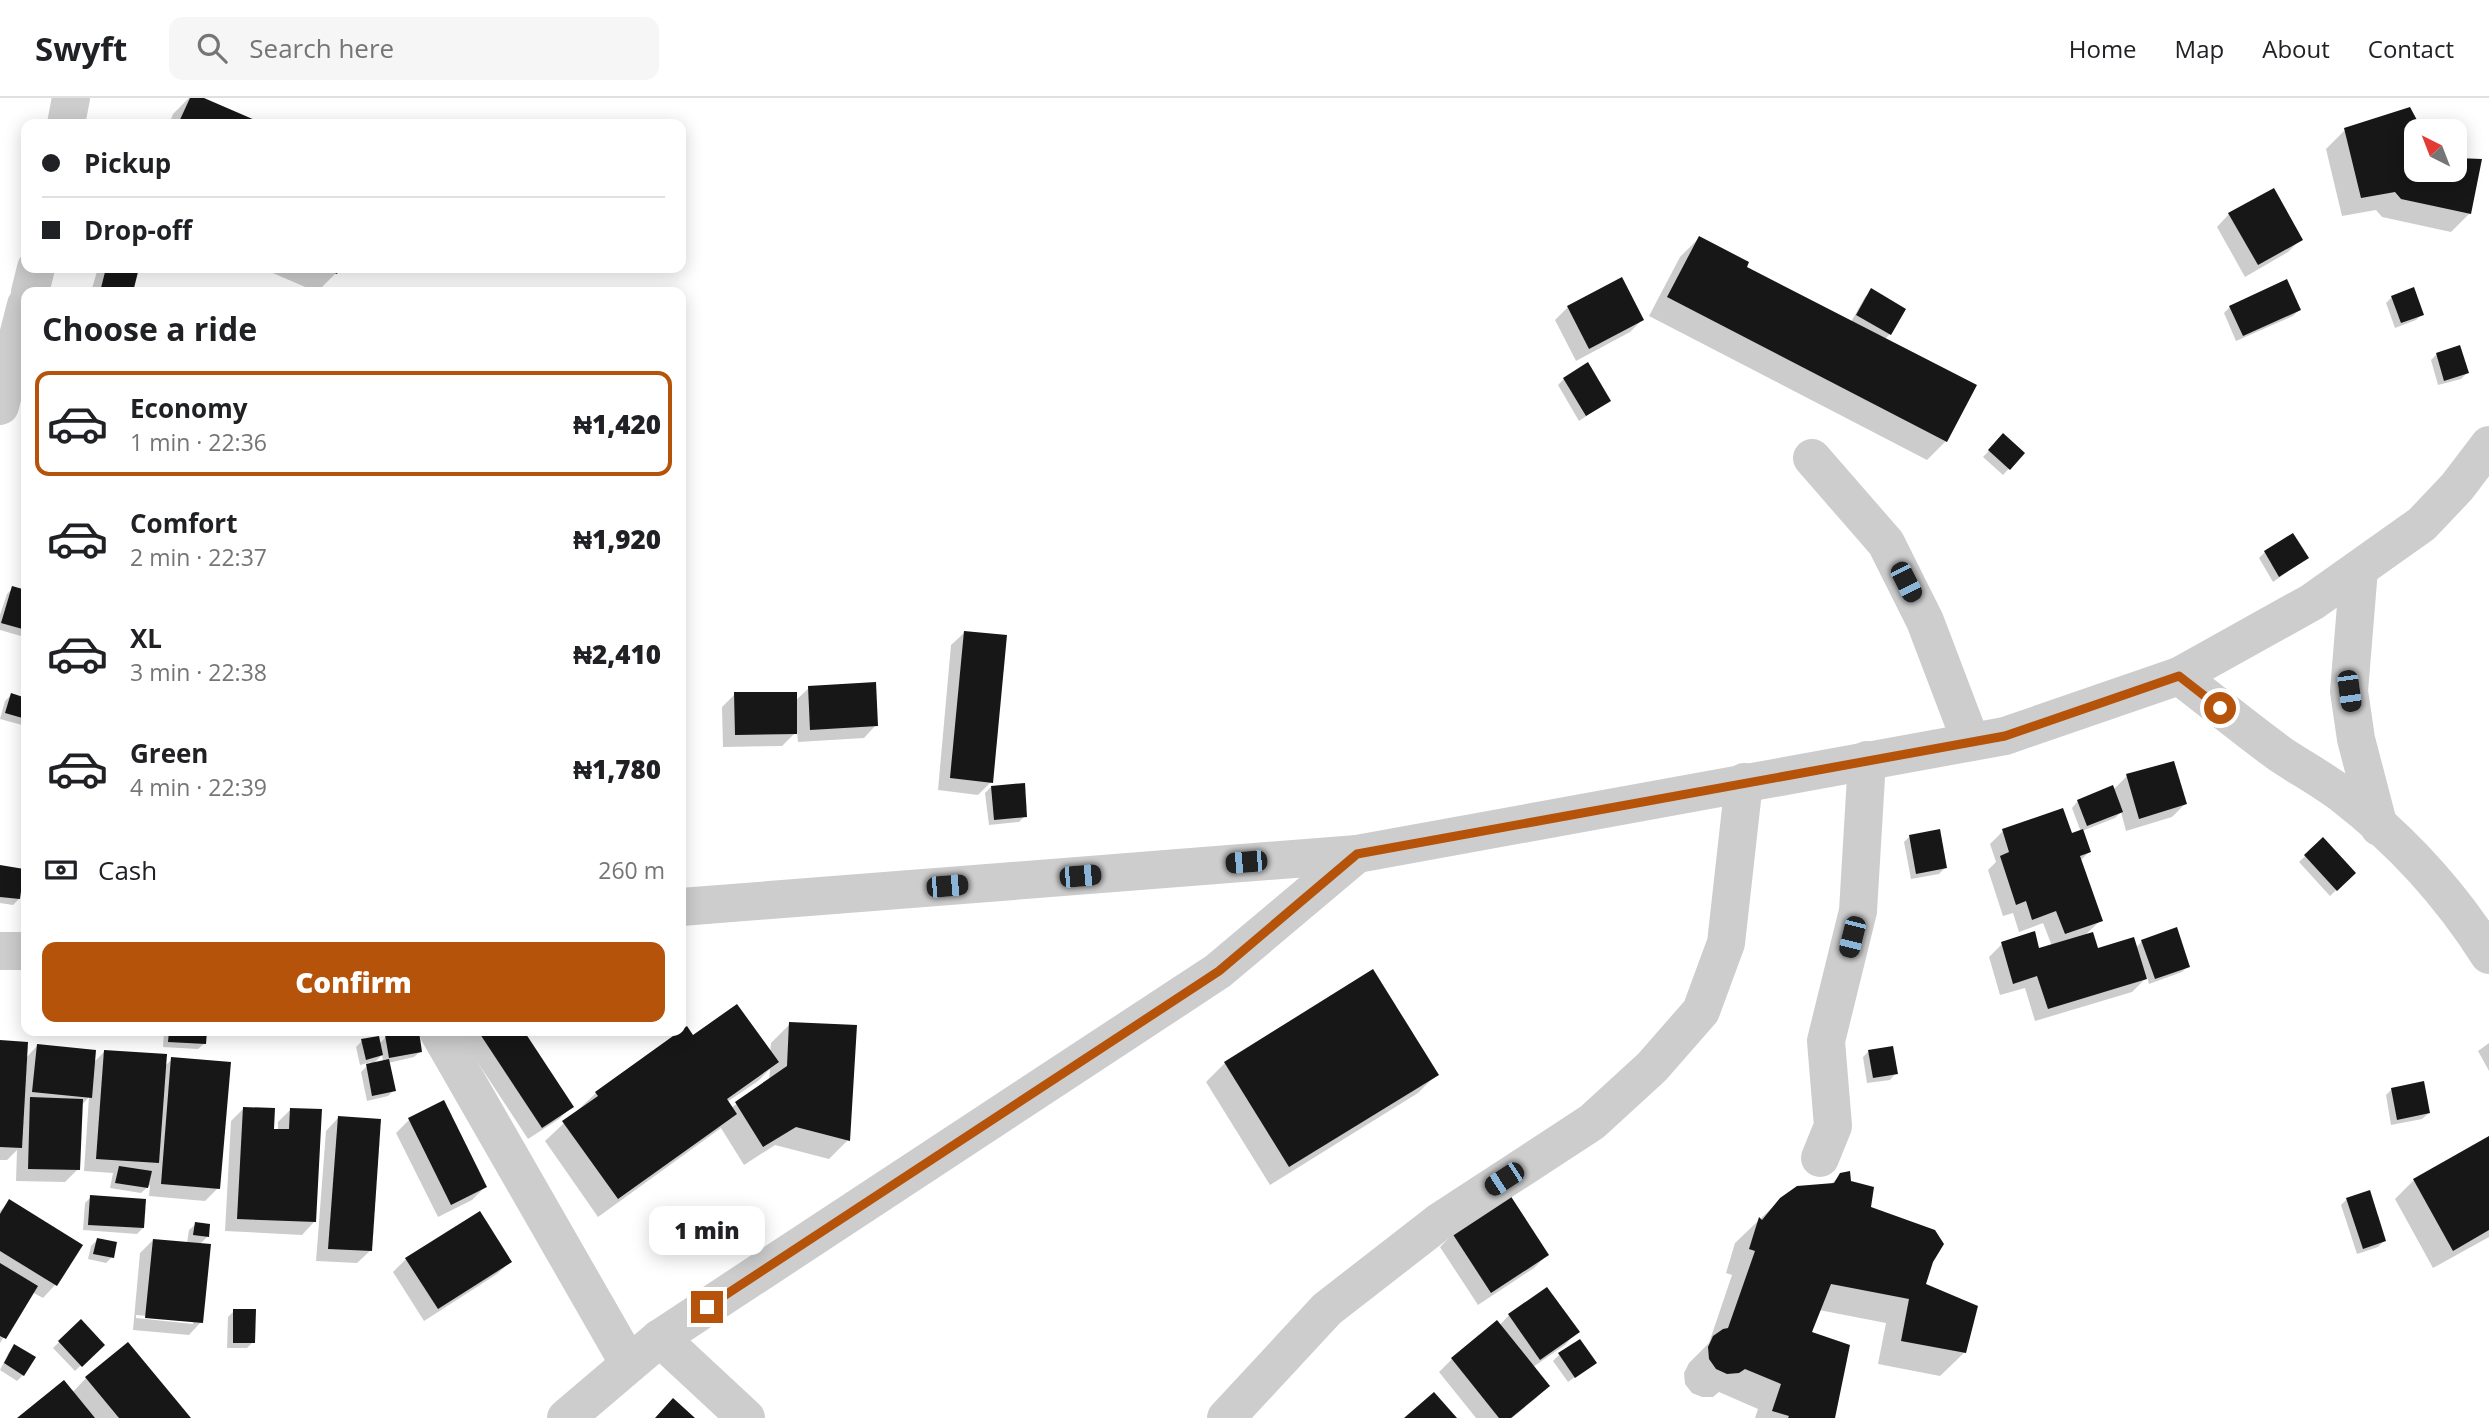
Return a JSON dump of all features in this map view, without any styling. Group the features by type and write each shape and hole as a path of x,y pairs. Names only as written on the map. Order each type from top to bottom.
{"street":[{"path":"67,119 71,98"},
{"path":"0,406 21,324"},
{"path":"686,907 1357,854 2005,736 2179,676 2312,602 2422,524 2457,487 2489,445"},
{"path":"1812,458 1886,543 1925,621 1971,741"},
{"path":"2359,569 2349,691 2356,739 2379,827"},
{"path":"2179,676 2281,754 2343,795 2416,860 2465,918 2489,956"},
{"path":"1820,1158 1833,1126 1826,1041 1858,911 1867,760"},
{"path":"1226,1418 1327,1309 1439,1222 1591,1122 1652,1067 1701,1011 1726,943 1744,782"},
{"path":"566,1418 660,1338 1219,971 1357,854"},
{"path":"0,951 21,951"},
{"path":"441,1036 629,1364"},
{"path":"660,1338 746,1418"}],"building":[{"path":"190,98 204,98 252,119 180,119"},
{"path":"2410,107 2416,119 2404,119 2404,182 2468,182 2468,158 2482,159 2471,214 2401,199 2395,192 2361,198 2344,128"},
{"path":"2274,188 2303,240 2258,265 2228,213"},
{"path":"1699,236 1749,262 1747,267 1977,385 1947,442 1667,297"},
{"path":"105,273 138,273 134,287 101,287"},
{"path":"1622,277 1644,320 1589,349 1567,306"},
{"path":"2287,279 2301,310 2243,336 2229,306"},
{"path":"2414,287 2424,315 2401,323 2391,296"},
{"path":"1871,288 1906,309 1891,335 1856,315"},
{"path":"2460,345 2469,373 2444,381 2436,353"},
{"path":"1588,362 1611,401 1586,416 1563,378"},
{"path":"2003,433 2025,453 2010,470 1988,450"},
{"path":"2293,533 2309,558 2279,577 2264,551"},
{"path":"12,586 21,589 21,629 1,623"},
{"path":"964,631 1007,635 993,783 950,778"},
{"path":"876,682 878,726 810,730 808,686"},
{"path":"734,692 797,692 797,734 735,735"},
{"path":"11,693 21,696 21,718 5,713"},
{"path":"2174,761 2187,804 2139,819 2126,774"},
{"path":"1025,783 1027,817 994,820 991,786"},
{"path":"2113,785 2123,812 2087,826 2077,800"},
{"path":"2063,808 2072,833 2083,829 2091,852 2080,856 2103,921 2065,934 2056,911 2032,920 2026,901 2016,905 2000,856 2009,852 2002,829"},
{"path":"1940,829 1947,868 1916,874 1909,835"},
{"path":"2323,837 2356,873 2337,891 2304,855"},
{"path":"0,865 21,868 20,899 0,897"},
{"path":"2177,927 2190,967 2155,979 2141,940"},
{"path":"2035,931 2039,948 2093,932 2098,948 2134,937 2147,979 2048,1009 2037,976 2013,984 2001,942"},
{"path":"1373,969 1439,1075 1289,1167 1224,1062"},
{"path":"737,1004 779,1062 727,1099 737,1114 618,1199 562,1121 598,1096 595,1092 673,1036 686,1036 687,1026 693,1035"},
{"path":"789,1022 857,1025 850,1141 796,1127 763,1147 735,1102 787,1066"},
{"path":"169,1036 207,1036 206,1044 168,1042"},
{"path":"379,1036 383,1055 366,1060 361,1039"},
{"path":"385,1036 420,1036 422,1052 389,1058"},
{"path":"481,1036 527,1036 574,1107 542,1128"},
{"path":"0,1040 28,1042 22,1148 0,1147"},
{"path":"37,1044 96,1050 92,1098 32,1092"},
{"path":"1893,1046 1898,1074 1873,1078 1868,1050"},
{"path":"104,1050 167,1054 159,1163 96,1159"},
{"path":"171,1057 231,1062 220,1189 161,1184"},
{"path":"389,1059 396,1091 372,1096 366,1064"},
{"path":"2424,1081 2430,1113 2397,1120 2391,1088"},
{"path":"30,1097 83,1099 80,1170 28,1169"},
{"path":"444,1100 487,1187 451,1205 408,1118"},
{"path":"243,1107 275,1108 274,1129 289,1129 290,1108 322,1109 316,1222 237,1219"},
{"path":"338,1116 381,1119 372,1251 328,1249"},
{"path":"2489,1136 2489,1230 2453,1251 2413,1179"},
{"path":"119,1166 152,1171 148,1188 115,1183"},
{"path":"1850,1171 1851,1181 1874,1187 1871,1207 1935,1230 1944,1244 1933,1262 1926,1284 1978,1306 1966,1353 1901,1341 1909,1299 1831,1284 1812,1332 1850,1345 1835,1418 1788,1418 1789,1416 1772,1411 1781,1384 1745,1369 1739,1373 1727,1374 1716,1369 1709,1359 1708,1347 1713,1336 1728,1328 1755,1251 1749,1249 1759,1217 1762,1220 1780,1198 1797,1186 1834,1183 1840,1173"},
{"path":"2370,1190 2386,1241 2363,1249 2346,1198"},
{"path":"90,1195 146,1199 144,1228 88,1225"},
{"path":"1510,1195 1549,1255 1491,1293 1452,1233"},
{"path":"9,1199 83,1245 57,1286 0,1251 0,1214"},
{"path":"480,1211 512,1262 438,1309 405,1258"},
{"path":"195,1222 210,1224 209,1237 193,1235"},
{"path":"97,1238 117,1242 114,1258 93,1254"},
{"path":"153,1239 211,1244 203,1323 145,1318"},
{"path":"0,1263 38,1286 6,1339 0,1336"},
{"path":"1547,1287 1580,1332 1540,1360 1508,1314"},
{"path":"233,1309 256,1309 255,1343 233,1343"},
{"path":"81,1319 105,1345 82,1367 58,1341"},
{"path":"1497,1320 1550,1386 1511,1418 1499,1418 1451,1358"},
{"path":"1580,1339 1597,1363 1575,1378 1558,1353"},
{"path":"128,1342 191,1418 119,1418 85,1377"},
{"path":"14,1344 36,1357 24,1376 4,1363"},
{"path":"64,1380 95,1418 17,1418"},
{"path":"1434,1392 1457,1418 1404,1418"},
{"path":"673,1398 695,1418 655,1418"}],"route":[{"path":"707,1307 1219,971 1357,854 2005,736 2179,676 2220,708"}]}
